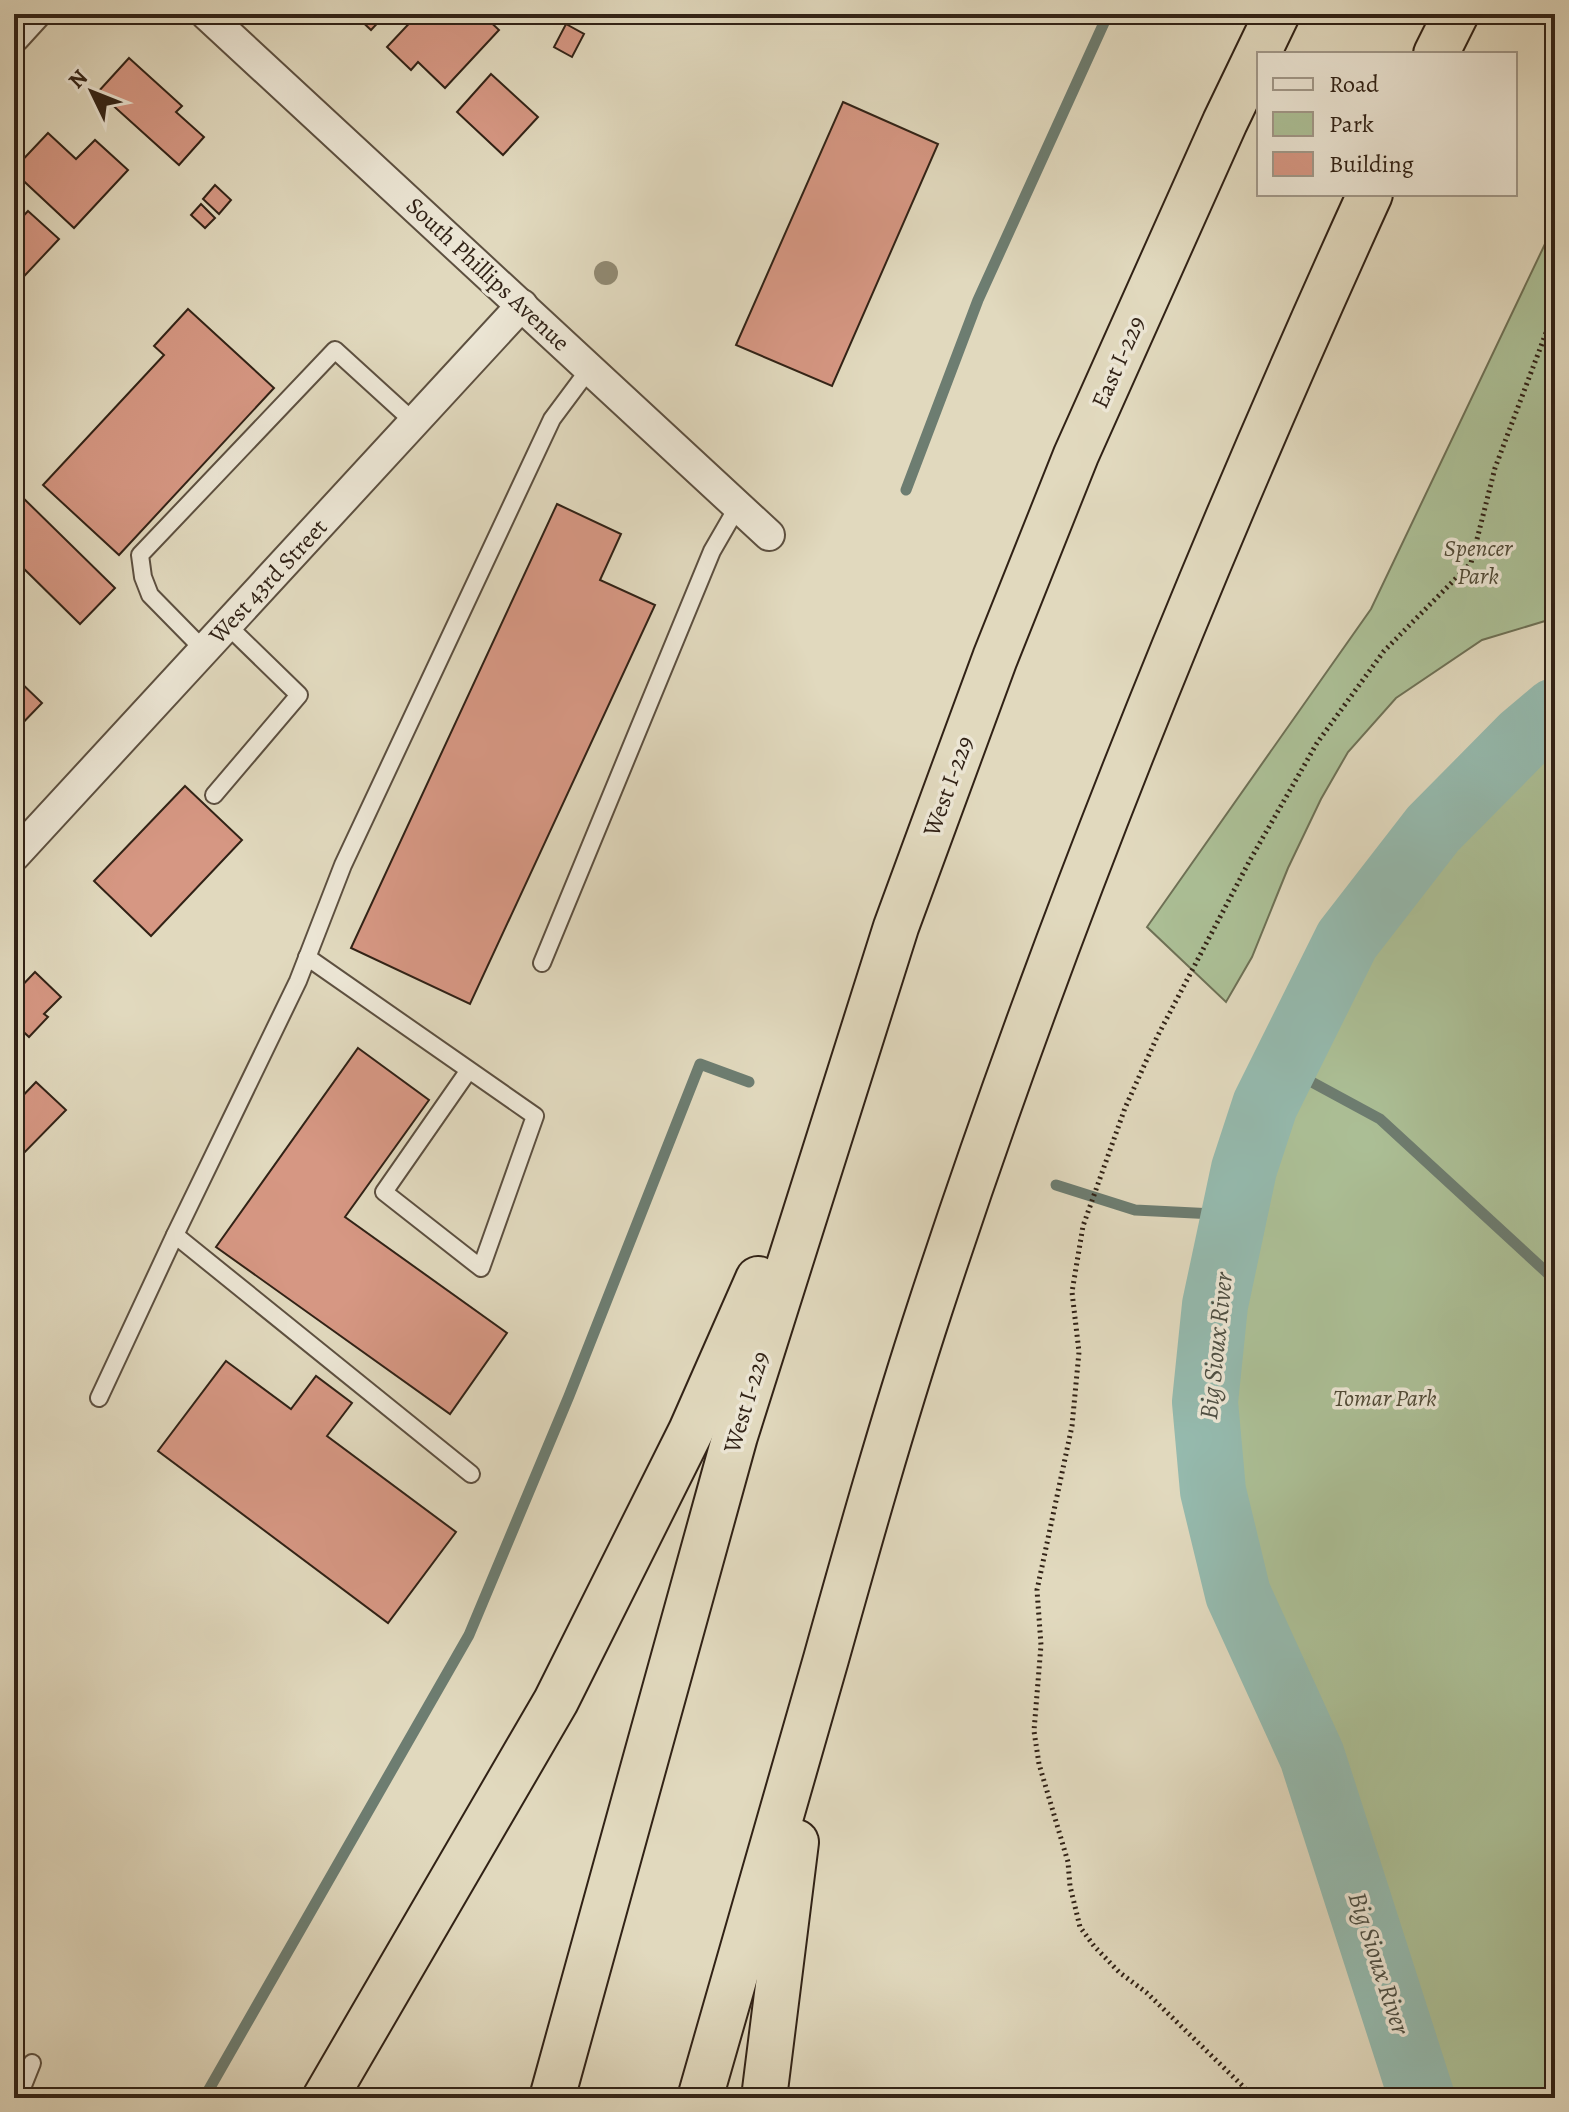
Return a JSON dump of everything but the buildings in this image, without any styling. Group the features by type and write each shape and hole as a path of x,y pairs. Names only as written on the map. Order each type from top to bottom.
{"highway":[{"name":"East I-229","path":"1259,52 1277,14"},
{"path":"1437,52 1456,14"},
{"name":"East I-229","path":"974,716 1076,455 1257,56"},
{"path":"700,2098 881,1465 979,1164 1142,725 1270,415 1369,196"},
{"name":"West I-229","path":"552,2098 735,1436 896,927 974,716"},
{"path":"325,2098 556,1701 691,1431 749,1303 896,927"},
{"path":"764,2098 799,1817 881,1465"}],"street":[{"path":"14,37 35,14"},
{"name":"South Phillips Avenue","path":"206,14 769,535"},
{"name":"West 43rd Street","path":"14,856 522,305"}],"lane":[{"path":"204,650 150,595 143,577 140,555 335,350 414,422"},
{"path":"99,1398 307,957 343,865 552,419 590,368"},
{"path":"542,963 712,551 738,506"},
{"path":"214,795 299,695 227,625"},
{"path":"307,957 535,1116 481,1268 384,1192 469,1070"},
{"path":"175,1235 471,1474"},
{"path":"18,2098 32,2063"}],"path":[{"path":"1255,2098 1147,1993 1119,1972 1080,1927 1064,1846 1039,1764 1034,1731 1041,1645 1037,1590 1072,1426 1079,1352 1072,1292 1083,1226 1100,1174 1157,1037 1250,860 1317,743 1384,651 1471,563 1495,468 1555,309"}],"green space":[{"name":"Spencer Park","path":"1555,223 1555,618 1482,640 1396,698 1348,752 1321,799 1288,868 1252,957 1226,1002 1147,927 1371,609"},
{"name":"Tomar Park","path":"1555,725 1555,2098 1422,2098 1312,1756 1272,1669 1213,1491 1215,1305 1244,1169 1303,1028 1478,783"}],"waterway":[{"path":"906,490 978,300 1108,14"},
{"name":"Big Sioux River","path":"1422,2098 1312,1756 1238,1594 1213,1491 1205,1402 1215,1305 1244,1169 1265,1105 1347,940 1433,829 1523,738 1555,711"},
{"path":"204,2098 469,1635 569,1396 700,1064 749,1082"},
{"path":"1284,1067 1380,1119 1555,1280"},
{"path":"1056,1185 1135,1210 1234,1215"}]}
